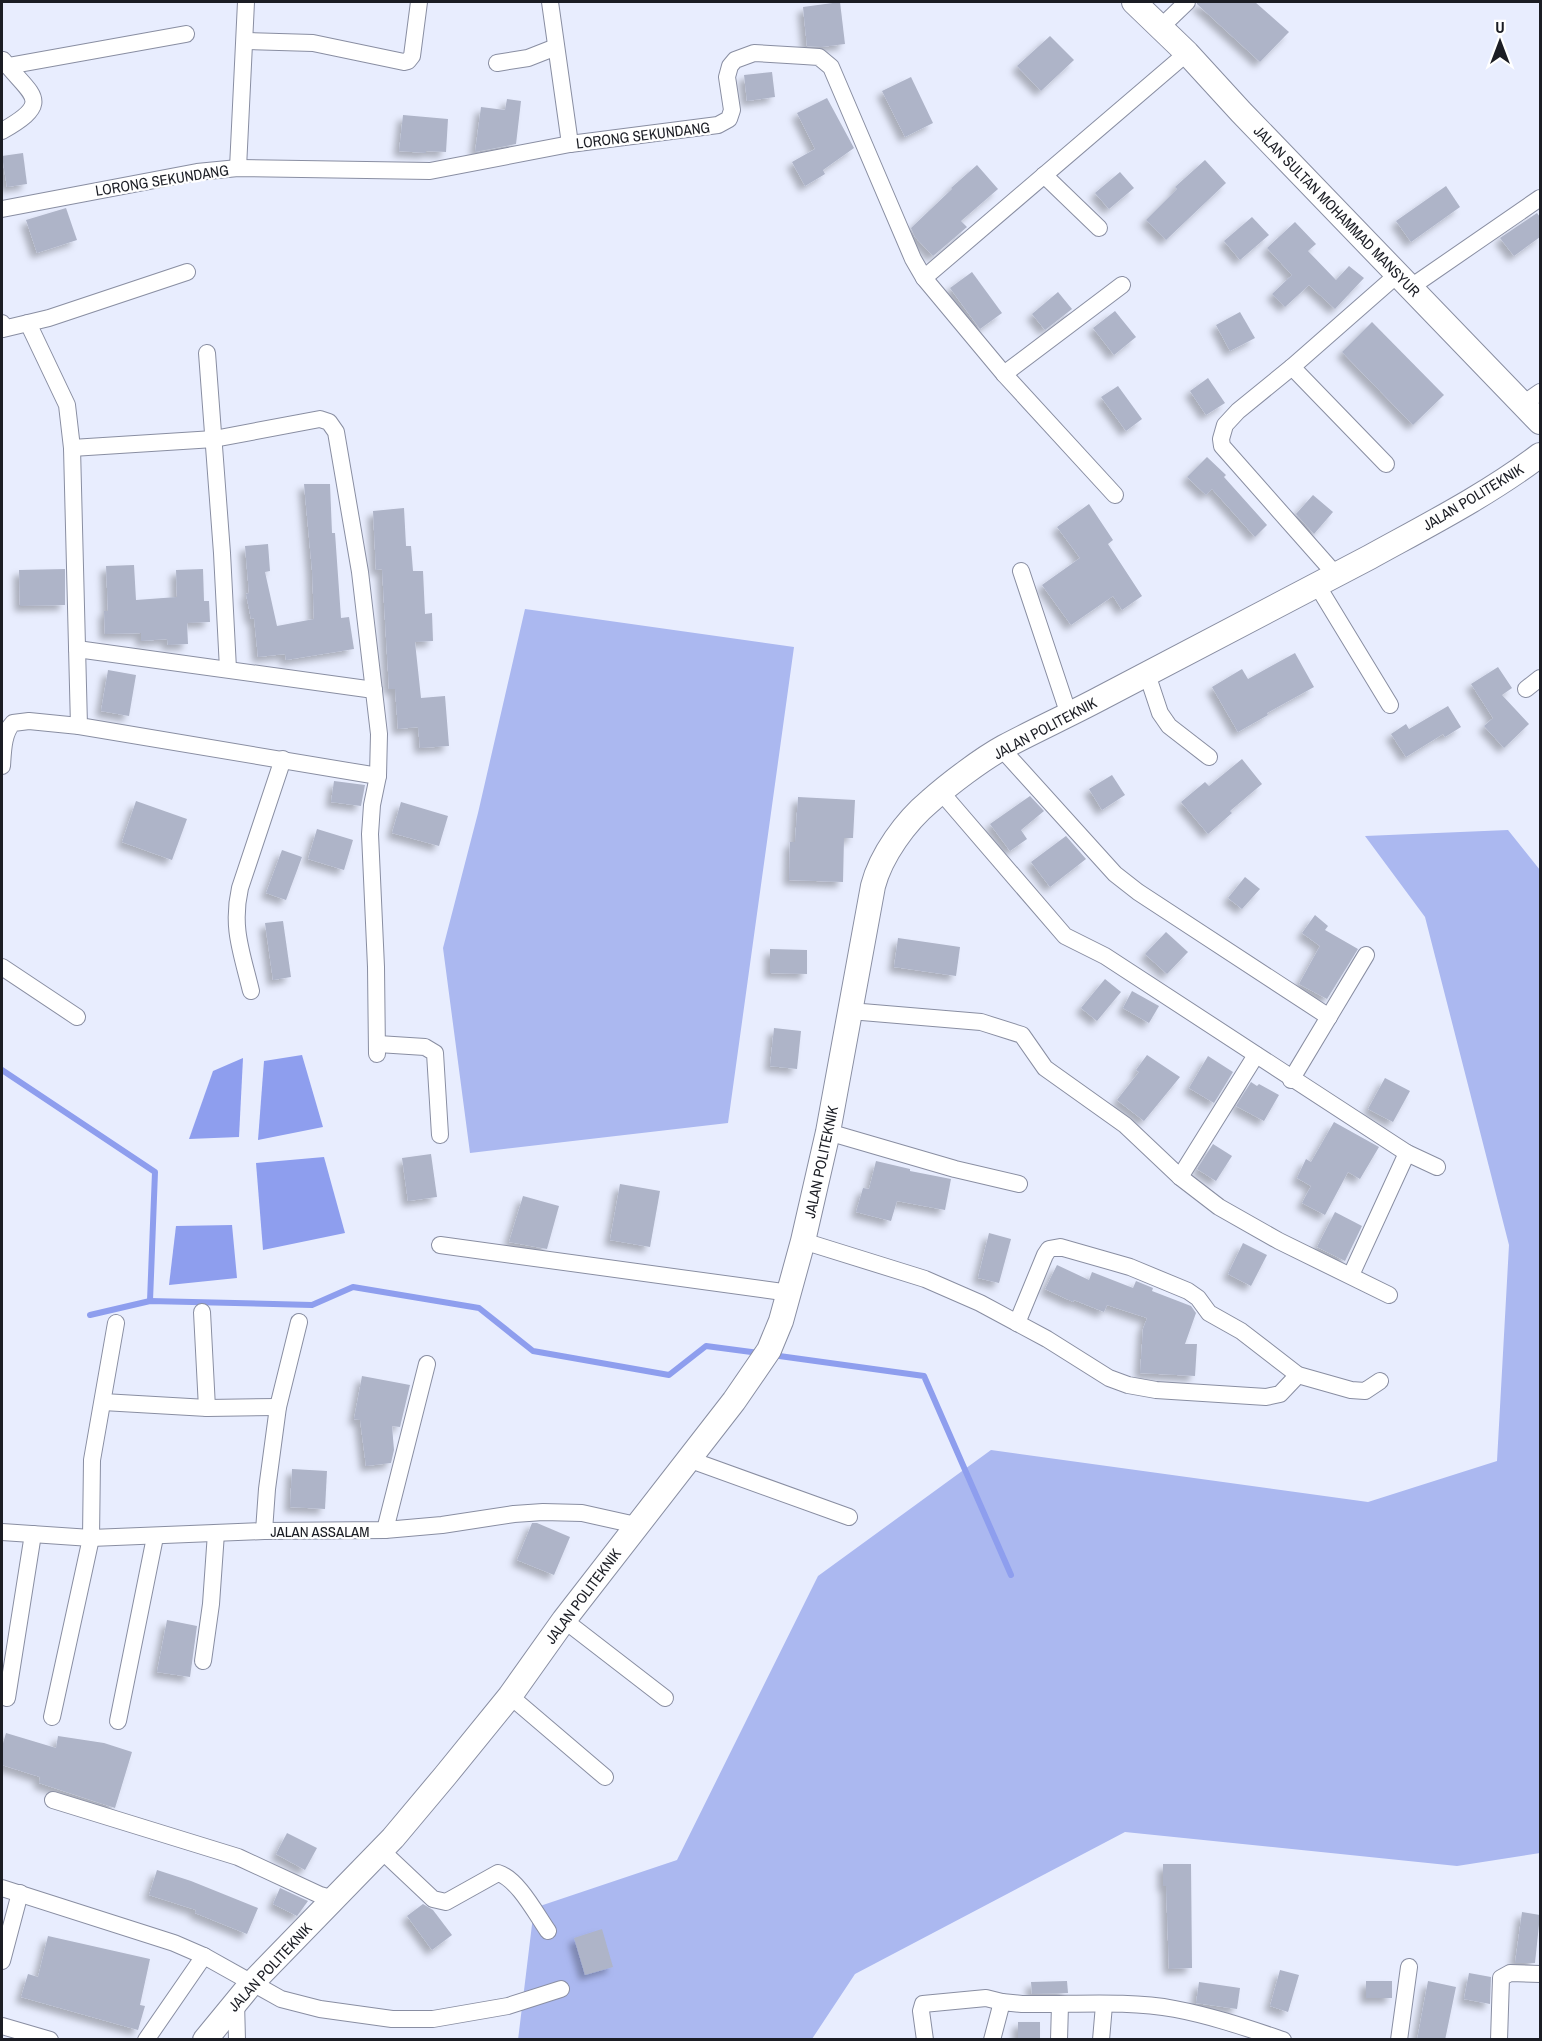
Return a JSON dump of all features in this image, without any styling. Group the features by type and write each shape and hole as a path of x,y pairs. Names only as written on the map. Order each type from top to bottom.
{"street":[{"path":"238,168 246,2"},
{"path":"245,42 313,43 404,62 412,56 419,2"},
{"path":"550,2 570,144"},
{"name":"JALAN SULTAN MOHAMMAD MANSYUR","path":"1134,2 1187,53 1404,280 1532,398 1540,422"},
{"path":"1161,27 1187,2"},
{"path":"5,62 186,34"},
{"path":"497,63 520,60 556,47"},
{"name":"LORONG SEKUNDANG","path":"2,209 197,172 238,168 430,171 570,144 725,123 732,110 727,77 730,66 735,60 754,53 819,57 831,67 924,278"},
{"path":"1115,495 1004,374 924,278 1187,53"},
{"path":"2,131 23,119 32,109 33,95 23,80 5,62"},
{"path":"1044,175 1099,228"},
{"path":"1389,705 1326,580 1222,446 1221,439 1225,425 1292,367 1404,280 1540,198"},
{"path":"2,327 49,318 187,272"},
{"path":"1004,374 1122,285"},
{"path":"28,323 67,405 72,448 79,726"},
{"path":"207,353 228,669"},
{"path":"1292,367 1386,464"},
{"path":"72,448 214,439 320,419 329,422 336,432 360,572 379,734 378,776 372,805 370,834 378,1049 425,1047 435,1053 440,1136"},
{"name":"JALAN POLITEKNIK","path":"205,2040 244,1993 381,1850 510,1696 636,1525 734,1401 766,1354 782,1321 804,1241 828,1132 877,869 886,853 928,802 1001,748 1069,715 1326,580 1469,502 1511,477 1540,455"},
{"path":"1021,571 1069,715"},
{"path":"77,649 374,690"},
{"path":"1147,674 1160,713 1169,726 1209,757"},
{"path":"1526,689 1540,678"},
{"path":"2,766 8,729 13,723 29,721 79,726 378,776"},
{"path":"1001,748 1115,874 1138,892 1329,1017"},
{"path":"251,991 237,934 236,908 240,888 284,759"},
{"path":"941,792 1065,936 1105,956 1407,1154 1437,1167"},
{"path":"1291,1080 1366,955"},
{"path":"2,967 77,1017"},
{"path":"850,1011 981,1022 1022,1035 1045,1068 1125,1125 1180,1177 1219,1207 1279,1241 1389,1294"},
{"path":"1180,1177 1256,1055"},
{"path":"828,1132 955,1169 1019,1184"},
{"path":"1351,1275 1407,1154"},
{"path":"804,1241 925,1279 980,1303 1047,1339 1109,1378 1128,1385 1156,1390 1266,1397 1280,1394 1298,1375"},
{"path":"440,1245 790,1293"},
{"path":"1017,1323 1046,1255 1049,1250 1060,1246 1131,1267 1188,1291 1198,1298 1209,1313 1241,1331 1298,1375 1351,1390 1365,1391 1380,1381"},
{"path":"202,1312 207,1407"},
{"path":"264,1531 278,1407 299,1322"},
{"path":"52,1717 91,1538 92,1460 116,1323"},
{"path":"385,1530 427,1364"},
{"path":"103,1402 207,1407 278,1407"},
{"path":"688,1459 849,1517"},
{"name":"JALAN ASSALAM","path":"2,1532 91,1538 264,1531 385,1530 543,1512 582,1513 636,1525"},
{"path":"203,1661 211,1604 216,1533"},
{"path":"7,1698 33,1534"},
{"path":"118,1721 155,1537"},
{"path":"564,1620 665,1698"},
{"path":"510,1696 605,1776"},
{"path":"53,1800 238,1857 320,1895 334,1899"},
{"path":"381,1850 433,1899 439,1901 446,1902 498,1873 506,1875 548,1931"},
{"path":"2,1888 146,1933 204,1956 244,1993 282,1999 301,2006 392,2019 433,2019 508,2006 561,1989"},
{"path":"2,1961 20,1893"},
{"path":"146,2040 204,1956"},
{"path":"1399,2040 1408,1967"},
{"path":"1499,2040 1500,1979 1510,1973 1540,1974"},
{"path":"237,2040 244,1993"},
{"path":"925,2040 921,2011 923,2004 986,1998 1060,2005 1175,2009 1231,2023 1283,2040"},
{"path":"992,2040 1002,2001"},
{"path":"1059,2040 1060,2005"},
{"path":"1101,2040 1104,2005"},
{"path":"2,2026 50,2040"}],"shaded area":[{"path":"525,609 794,647 728,1123 470,1153 443,948 478,813"},
{"path":"1508,830 1540,870 1540,1853 1457,1866 1125,1832 855,1974 812,2039 518,2040 534,1908 677,1860 818,1576 991,1450 1368,1502 1497,1461 1509,1245 1425,917 1365,836"},
{"path":"302,1055 323,1127 258,1140 264,1061"},
{"path":"243,1058 239,1137 189,1139 213,1071"},
{"path":"324,1157 345,1233 263,1250 256,1163"},
{"path":"232,1225 237,1278 169,1285 176,1226"}],"building":[{"path":"840,2 845,44 807,46 803,7"},
{"path":"1197,2 1255,2 1289,32 1260,62"},
{"path":"1050,36 1074,60 1041,91 1017,66"},
{"path":"772,72 775,97 747,101 744,75"},
{"path":"911,77 933,123 905,137 882,91"},
{"path":"827,98 854,148 823,170 825,174 805,186 792,162 815,149 797,113"},
{"path":"507,99 521,101 516,144 475,152 481,107 505,110"},
{"path":"403,115 448,119 446,152 399,151"},
{"path":"23,153 27,184 7,187 2,156"},
{"path":"1205,160 1226,183 1166,240 1146,220 1177,189 1175,187"},
{"path":"977,165 998,189 961,221 967,227 933,256 915,237 911,228"},
{"path":"1120,172 1134,188 1109,209 1095,193"},
{"path":"1446,186 1460,207 1411,242 1396,221"},
{"path":"66,208 77,240 37,253 26,220"},
{"path":"1537,213 1540,217 1540,237 1514,256 1500,238"},
{"path":"1252,217 1269,235 1240,260 1224,241"},
{"path":"1295,222 1316,244 1308,251 1336,280 1349,266 1364,278 1335,309 1309,285 1285,307 1272,294 1292,275 1267,248"},
{"path":"972,272 1002,313 980,329 950,288"},
{"path":"1058,292 1072,309 1045,330 1032,314"},
{"path":"1115,311 1136,337 1114,355 1093,328"},
{"path":"1240,312 1255,338 1230,351 1216,325"},
{"path":"1372,322 1444,395 1413,425 1342,352"},
{"path":"1208,378 1225,403 1206,415 1190,391"},
{"path":"1118,386 1142,419 1126,431 1101,397"},
{"path":"1207,457 1226,475 1224,477 1267,525 1255,537 1212,489 1206,495 1187,477"},
{"path":"304,484 330,484 332,533 335,533 341,618 349,617 354,649 286,660 285,654 258,657 254,618 251,619 246,594 249,593 245,546 268,544 270,571 265,572 277,626 314,619"},
{"path":"1313,495 1333,512 1314,534 1296,514"},
{"path":"1089,504 1113,540 1108,544 1142,596 1122,610 1113,596 1071,625 1042,585 1080,558 1057,527"},
{"path":"404,508 406,546 411,546 413,571 423,571 425,614 432,613 433,641 415,642 421,698 445,696 449,746 420,748 418,727 398,729 395,689 389,689 382,569 376,570 373,511"},
{"path":"134,565 136,600 177,597 176,570 203,569 204,601 209,601 210,622 187,623 188,644 168,645 167,639 141,641 141,633 105,634 104,611 108,611 106,566"},
{"path":"65,569 65,605 20,606 19,570"},
{"path":"1295,653 1314,687 1238,732 1212,687 1242,669 1248,679"},
{"path":"1498,667 1512,688 1502,695 1529,724 1504,748 1484,726 1493,718 1471,684"},
{"path":"108,670 136,675 129,716 101,711"},
{"path":"1448,706 1461,727 1445,737 1443,734 1406,757 1391,734 1406,724 1409,729"},
{"path":"1242,759 1262,784 1230,811 1232,813 1208,834 1181,802 1205,782 1209,786"},
{"path":"1112,775 1125,795 1102,810 1089,789"},
{"path":"334,781 365,785 361,806 331,802"},
{"path":"1030,796 1044,811 1021,830 1027,839 1010,851 990,824"},
{"path":"798,797 855,800 853,838 844,838 843,882 789,880 790,842 795,842"},
{"path":"136,801 187,819 172,860 122,842"},
{"path":"401,802 448,816 439,846 392,833"},
{"path":"317,829 353,840 344,870 308,859"},
{"path":"1066,836 1086,859 1050,887 1031,862"},
{"path":"282,850 302,857 286,900 266,893"},
{"path":"1245,877 1260,889 1242,909 1228,898"},
{"path":"1315,915 1328,926 1325,930 1358,949 1327,999 1299,984 1320,946 1302,933"},
{"path":"283,921 291,977 273,980 265,923"},
{"path":"1166,932 1188,952 1167,974 1145,954"},
{"path":"898,938 960,947 956,976 894,967"},
{"path":"770,949 807,950 807,974 770,973"},
{"path":"1105,979 1121,992 1097,1021 1081,1008"},
{"path":"1132,991 1159,1006 1149,1023 1123,1008"},
{"path":"774,1028 801,1031 797,1069 770,1066"},
{"path":"1147,1055 1180,1077 1144,1121 1117,1100 1139,1072 1136,1070"},
{"path":"1208,1056 1233,1072 1214,1103 1189,1088"},
{"path":"1385,1078 1410,1091 1393,1122 1368,1109"},
{"path":"1251,1082 1279,1095 1264,1121 1236,1106"},
{"path":"1334,1122 1379,1147 1360,1179 1348,1172 1325,1215 1302,1203 1311,1186 1297,1178 1306,1159 1311,1162"},
{"path":"1213,1144 1232,1156 1216,1181 1197,1169"},
{"path":"431,1154 437,1197 408,1201 402,1158"},
{"path":"876,1161 951,1179 945,1210 897,1201 891,1221 856,1212 863,1188 869,1189"},
{"path":"620,1184 660,1191 650,1247 610,1240"},
{"path":"523,1196 559,1206 547,1249 509,1242"},
{"path":"1335,1212 1362,1226 1345,1261 1317,1247"},
{"path":"989,1233 1011,1239 999,1283 978,1278"},
{"path":"1243,1243 1267,1255 1251,1286 1228,1274"},
{"path":"1057,1265 1089,1280 1092,1272 1133,1288 1136,1281 1153,1288 1152,1291 1191,1306 1196,1313 1185,1344 1197,1344 1195,1376 1140,1373 1143,1329 1147,1318 1107,1305 1104,1312 1074,1300 1073,1302 1045,1289"},
{"path":"362,1376 410,1385 400,1427 392,1426 394,1450 391,1463 366,1466 360,1420 354,1419"},
{"path":"292,1469 327,1471 325,1509 290,1507"},
{"path":"532,1523 570,1537 554,1575 517,1560"},
{"path":"167,1620 197,1626 190,1677 157,1672"},
{"path":"6,1733 56,1748 58,1736 104,1743 132,1752 115,1808 39,1783 40,1777 2,1765 2,1747"},
{"path":"287,1833 317,1848 305,1870 276,1854"},
{"path":"1163,1864 1191,1864 1192,1968 1169,1969"},
{"path":"157,1870 258,1908 247,1934 195,1913 196,1910 149,1895"},
{"path":"280,1888 308,1901 297,1916 273,1904"},
{"path":"423,1904 433,1910 452,1935 432,1950 407,1916"},
{"path":"1522,1912 1540,1915 1535,1963 1515,1963"},
{"path":"602,1929 613,1967 585,1975 574,1938"},
{"path":"48,1936 150,1959 140,2005 145,2006 138,2030 21,1997 28,1974 38,1977"},
{"path":"1280,1970 1299,1975 1288,2012 1270,2006"},
{"path":"1469,1973 1491,1977 1490,2004 1464,1999"},
{"path":"1067,1981 1068,1993 1032,1994 1031,1982"},
{"path":"1366,1981 1392,1981 1392,1998 1366,1998"},
{"path":"1428,1981 1456,1987 1445,2040 1417,2040"},
{"path":"1199,1982 1240,1988 1237,2009 1196,2003"},
{"path":"1018,2022 1040,2022 1040,2040 1018,2040"}],"waterway":[{"path":"2,1070 155,1172 150,1301"},
{"path":"90,1315 150,1301 312,1305 353,1287 479,1308 533,1351 669,1375 706,1346 759,1353"},
{"path":"772,1355 924,1376 1011,1575"}]}
